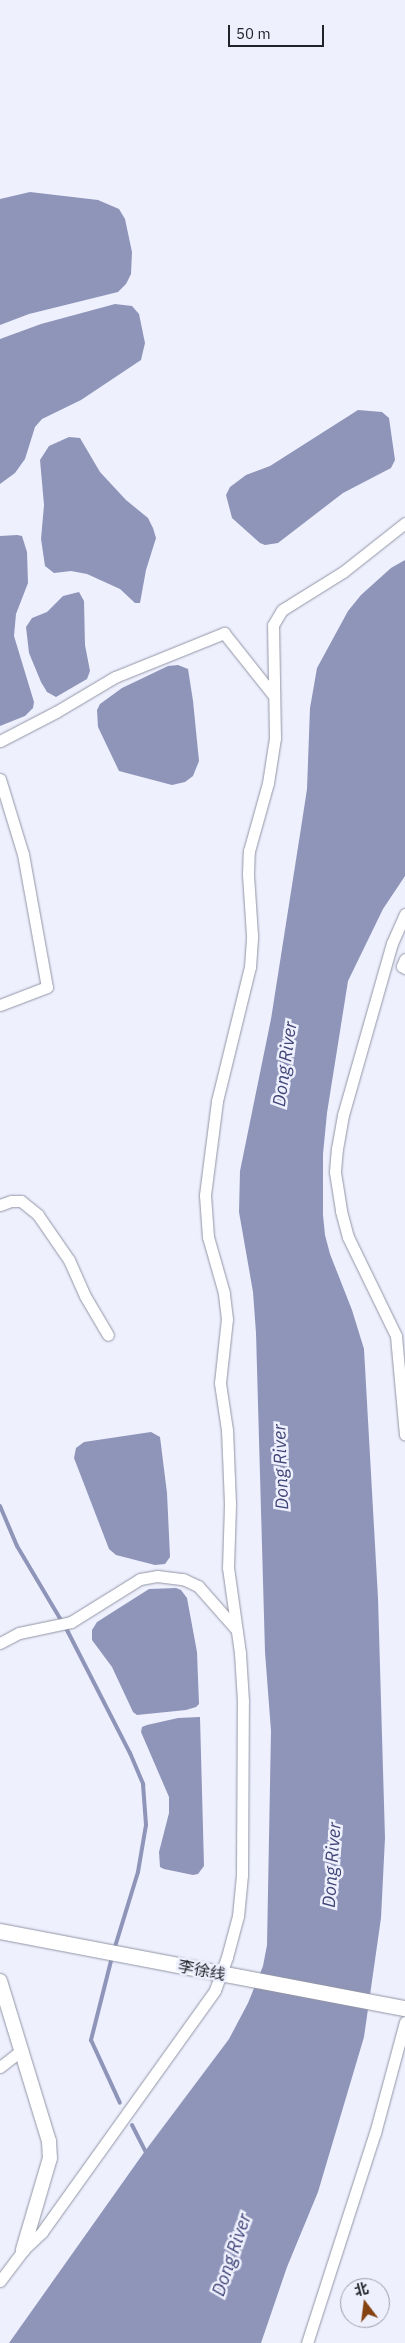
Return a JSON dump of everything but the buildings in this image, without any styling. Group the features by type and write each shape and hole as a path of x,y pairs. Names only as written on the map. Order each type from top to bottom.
{"main road":[{"name":"李徐线","path":"0,1932 405,2008"}],"street":[{"path":"0,2281 23,2250 42,2232 215,1990 228,1957 238,1916 242,1875 243,1701 228,1568 230,1504 227,1439 220,1383 227,1328 227,1310 208,1237 205,1196 217,1101 250,967 252,935 248,857 272,761 275,738 272,632 278,614 343,572 405,523"},
{"path":"0,741 56,712 115,677 224,634 274,696"},
{"path":"0,779 23,854 47,987 0,1005"},
{"path":"405,914 392,943 343,1115 335,1172 341,1211 348,1237 396,1336 405,1435"},
{"path":"405,959 402,966 405,968"},
{"path":"0,1205 11,1201 21,1201 38,1215 69,1260 85,1296 108,1335"},
{"path":"0,1643 19,1633 71,1622 140,1579 157,1576 183,1579 198,1586 236,1629"},
{"path":"0,1981 47,2130 50,2158 23,2250"},
{"path":"307,2343 370,2151 405,2022"},
{"path":"0,2067 22,2050"}],"water":[{"path":"30,192 98,200 119,209 125,219 132,252 131,274 126,284 118,292 29,314 0,325 0,199"},
{"path":"115,304 132,306 139,314 145,343 141,360 81,400 42,419 35,427 25,459 15,473 0,484 0,339 41,324"},
{"path":"358,410 382,412 389,418 395,460 391,468 343,493 278,543 265,545 260,543 232,518 226,495 230,487 246,475 270,466"},
{"path":"69,437 80,438 100,472 126,500 148,518 153,528 156,538 146,570 140,603 135,603 120,589 87,574 71,571 54,573 45,566 41,539 44,505 40,460 49,446"},
{"path":"0,536 22,536 27,552 28,583 16,614 14,636 34,702 33,708 25,716 0,726"},
{"name":"Dong River","path":"405,560 405,876 383,909 348,981 327,1113 323,1154 323,1215 325,1235 364,1349 378,1598 385,1838 381,1918 364,2037 318,2192 287,2267 261,2343 9,2343 145,2151 229,2039 248,2003 263,1966 267,1945 271,1731 265,1652 256,1333 253,1292 239,1212 240,1171 271,1019 307,789 310,708 317,668 348,611 361,595 391,568"},
{"path":"79,592 84,601 85,645 90,671 87,679 56,697 47,692 41,682 29,653 26,627 32,618 47,612 63,596"},
{"path":"178,665 188,669 193,701 199,761 193,776 185,782 172,785 119,771 98,727 97,710 100,704 122,688 168,666"},
{"path":"151,1432 160,1437 167,1493 170,1557 165,1564 155,1565 116,1555 109,1549 74,1458 76,1448 84,1442"},
{"path":"176,1588 181,1590 187,1598 197,1652 199,1704 186,1710 137,1715 133,1712 112,1667 92,1640 92,1630 97,1622 149,1589"},
{"path":"200,1717 204,1866 198,1874 193,1875 160,1867 159,1852 169,1813 169,1797 141,1732 142,1727 147,1725 178,1718"}],"waterway":[{"path":"0,1506 17,1546 68,1632 130,1753 143,1784 146,1825 138,1872 114,1950"},
{"path":"112,1957 91,2040 120,2103"},
{"path":"132,2125 147,2154"}]}
